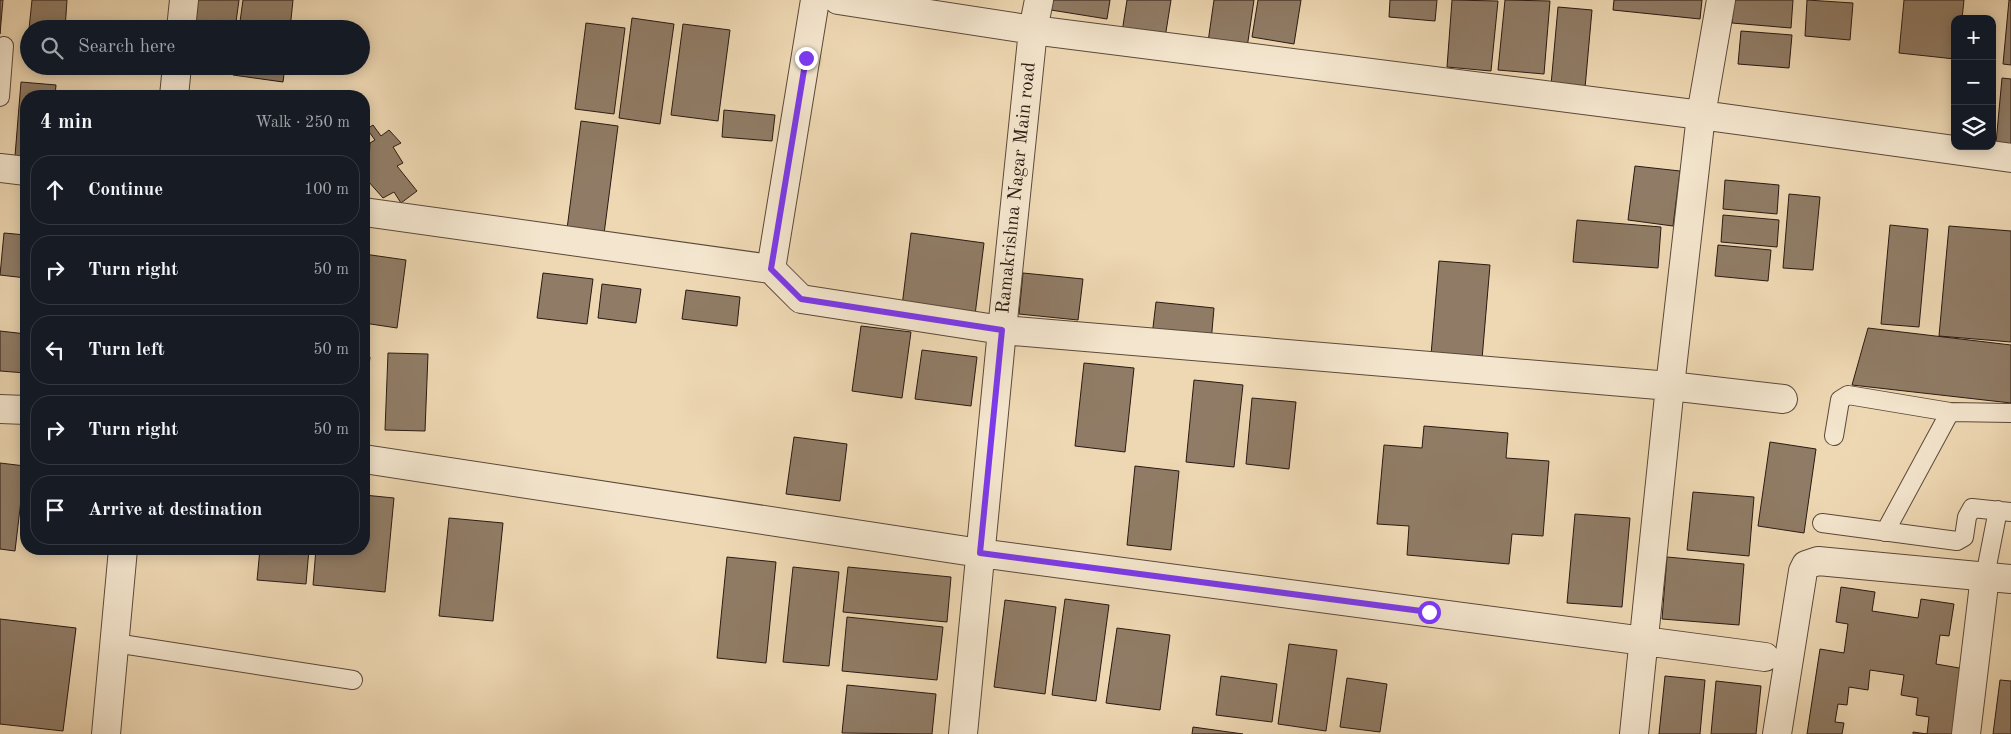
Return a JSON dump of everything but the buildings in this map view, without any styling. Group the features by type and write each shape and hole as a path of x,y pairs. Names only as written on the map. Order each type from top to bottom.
{"street":[{"path":"182,20 184,0"},
{"path":"771,269 815,0"},
{"path":"838,0 1033,30 1700,115 2011,158"},
{"name":"Ramakrishna Nagar Main road","path":"963,734 1033,30 1039,0"},
{"path":"1634,734 1700,115 1721,0"},
{"path":"175,90 176,75"},
{"path":"0,168 20,170"},
{"path":"370,213 771,269 801,299 1002,330 1670,386 1783,399"},
{"path":"0,408 20,410"},
{"path":"370,460 980,553 1764,657"},
{"path":"106,734 122,555"},
{"path":"1777,734 1803,571 1806,565 1818,561 1998,577 1966,734"}],"lane":[{"path":"0,98 4,46"},
{"path":"1834,436 1840,400 1848,395 1950,412 2011,413"},
{"path":"1885,532 1950,412"},
{"path":"1822,523 1957,541 1964,537 1967,517 1972,508 2004,511 1998,577"},
{"path":"115,643 353,680"}],"route":[{"path":"806,58 771,269 801,299 1002,330 980,553 1429,612"}]}
